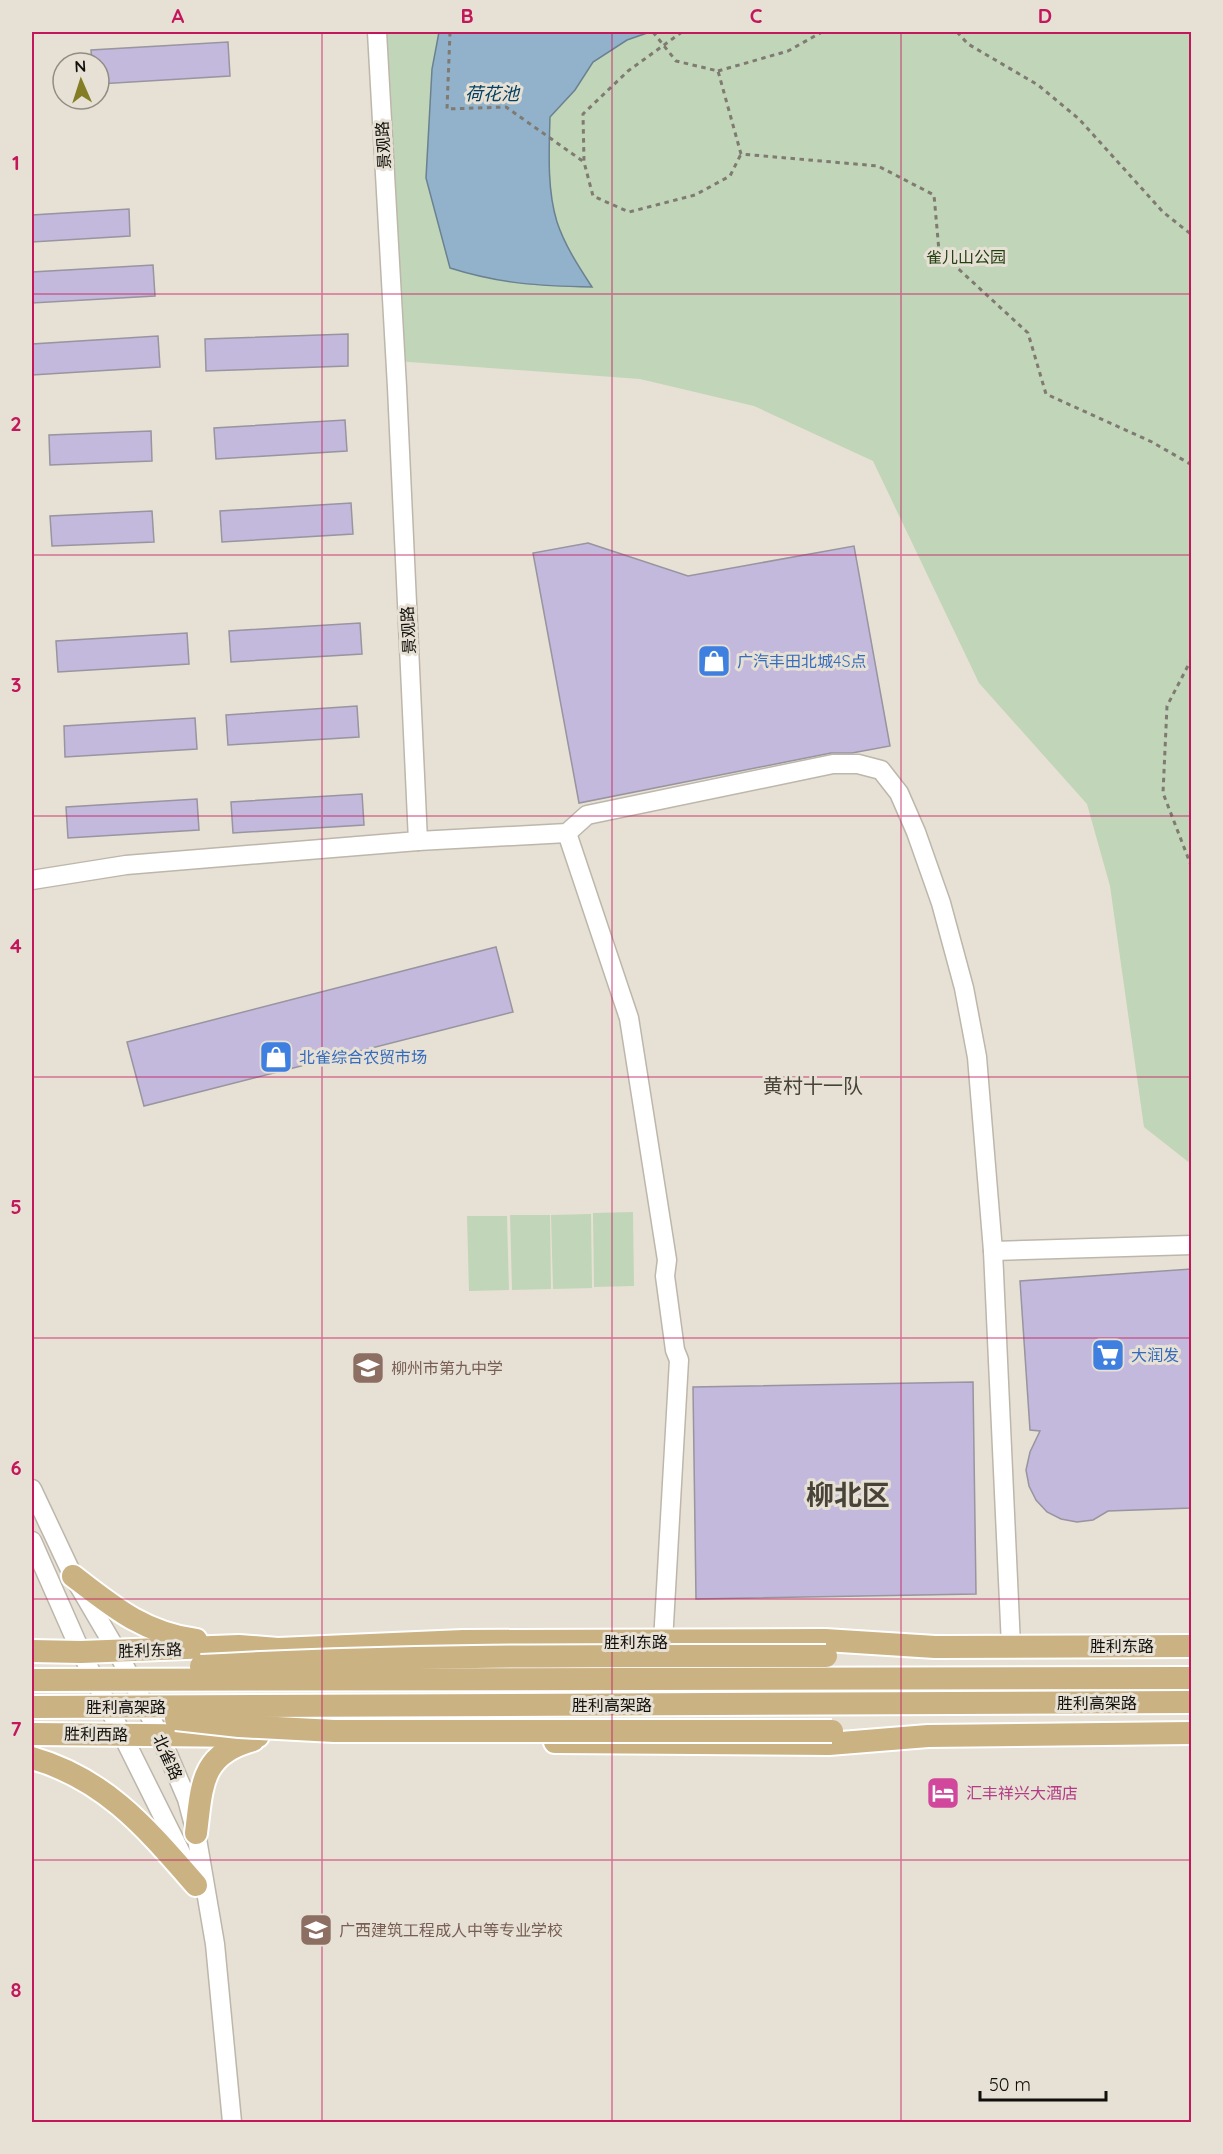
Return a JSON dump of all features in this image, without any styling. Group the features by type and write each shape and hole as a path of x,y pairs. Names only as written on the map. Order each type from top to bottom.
{"main road":[{"path":"74,1575 132,1621 176,1637 239,1646"},
{"name":"胜利东路","path":"81,1652 239,1646 278,1649 463,1641 825,1640 935,1647 1191,1646"},
{"path":"69,1680 171,1668 297,1660 454,1656 826,1656 935,1647"},
{"path":"32,1651 81,1652"},
{"name":"胜利高架路","path":"32,1680 1191,1678"},
{"name":"胜利高架路","path":"32,1707 1191,1702"},
{"path":"70,1707 239,1726 334,1731 832,1731 928,1736 1191,1733"},
{"name":"胜利西路","path":"32,1734 160,1736"},
{"path":"160,1736 829,1744 928,1736"},
{"path":"196,1833 202,1780 209,1765 234,1745 270,1736"},
{"path":"32,1758 107,1793 152,1834 196,1885"}],"street":[{"name":"景观路","path":"377,32 397,387 418,841"},
{"path":"32,880 126,866 418,841 567,833 587,816 833,764 858,764 881,770 899,793 916,832 940,903 964,988 977,1057 993,1251 1011,1646"},
{"path":"567,833 629,1018 667,1260 665,1276 675,1350 679,1360 663,1642"},
{"path":"993,1251 1191,1245"},
{"name":"北雀路","path":"32,1488 74,1575 117,1651 160,1736 187,1799 196,1833 215,1944 232,2122"},
{"name":"北雀路","path":"32,1541 81,1652 124,1734 196,1885 215,1944"}],"path":[{"path":"450,32 447,109 506,106 584,162"},
{"path":"653,32 676,61 718,71 788,51 822,32"},
{"path":"682,32 628,71 583,114 584,162 593,196 629,212 695,195 730,176 741,154 718,71"},
{"path":"957,32 968,45 1038,85 1079,119 1163,212 1191,235"},
{"path":"741,154 878,166 933,195 939,251 1028,333 1046,394 1152,442 1191,465"},
{"path":"1191,658 1167,706 1163,793 1191,868"}],"green space":[{"name":"雀儿山公园","path":"377,32 1191,32 1191,1164 1144,1127 1110,886 1087,804 979,683 873,461 754,406 640,379 396,361"},
{"path":"633,1212 634,1286 594,1287 593,1213"},
{"path":"591,1214 592,1288 553,1289 551,1215"},
{"path":"510,1215 550,1215 551,1289 512,1290"},
{"path":"467,1216 507,1216 509,1290 469,1291"}],"water":[{"name":"荷花池","path":"439,32 650,32 627,40 593,62 575,90 550,117 549,170 554,210 564,239 592,287 520,283 486,278 450,268 426,178 432,69"}],"building":[{"path":"228,42 230,76 111,83 111,51 91,50"},
{"path":"129,209 130,236 32,242 32,215"},
{"path":"153,265 155,296 32,303 32,272"},
{"path":"348,334 348,366 206,371 205,339"},
{"path":"158,336 160,367 32,375 32,344"},
{"path":"345,420 347,451 216,459 214,428"},
{"path":"151,431 152,461 50,465 49,435"},
{"path":"351,503 353,534 222,542 220,511"},
{"path":"152,511 154,542 52,546 50,516"},
{"name":"广汽丰田北城4S点","path":"588,543 688,576 854,546 890,746 852,753 831,753 579,803 533,553"},
{"path":"360,623 362,654 231,662 229,631"},
{"path":"187,633 189,664 58,672 56,641"},
{"path":"357,706 359,737 228,745 226,715"},
{"path":"195,718 197,749 65,757 64,726"},
{"path":"362,794 364,825 233,833 231,802"},
{"path":"197,799 199,830 68,838 66,807"},
{"path":"496,947 513,1012 144,1106 127,1042"},
{"name":"大润发","path":"1191,1269 1191,1508 1108,1511 1093,1520 1077,1522 1061,1519 1047,1512 1036,1500 1029,1486 1026,1470 1030,1452 1040,1431 1030,1430 1020,1281"},
{"path":"973,1382 976,1594 696,1599 693,1387"}],"place":[{"name":"广汽丰田北城4S点","path":"714,661"},
{"name":"北雀综合农贸市场","path":"276,1057"},
{"name":"大润发","path":"1108,1355"},
{"name":"柳州市第九中学","path":"368,1368"},
{"name":"汇丰祥兴大酒店","path":"943,1793"},
{"name":"广西建筑工程成人中等专业学校","path":"316,1930"}],"district":[{"name":"黄村十一队","path":"813,1085"},
{"name":"柳北区","path":"848,1494"}]}
